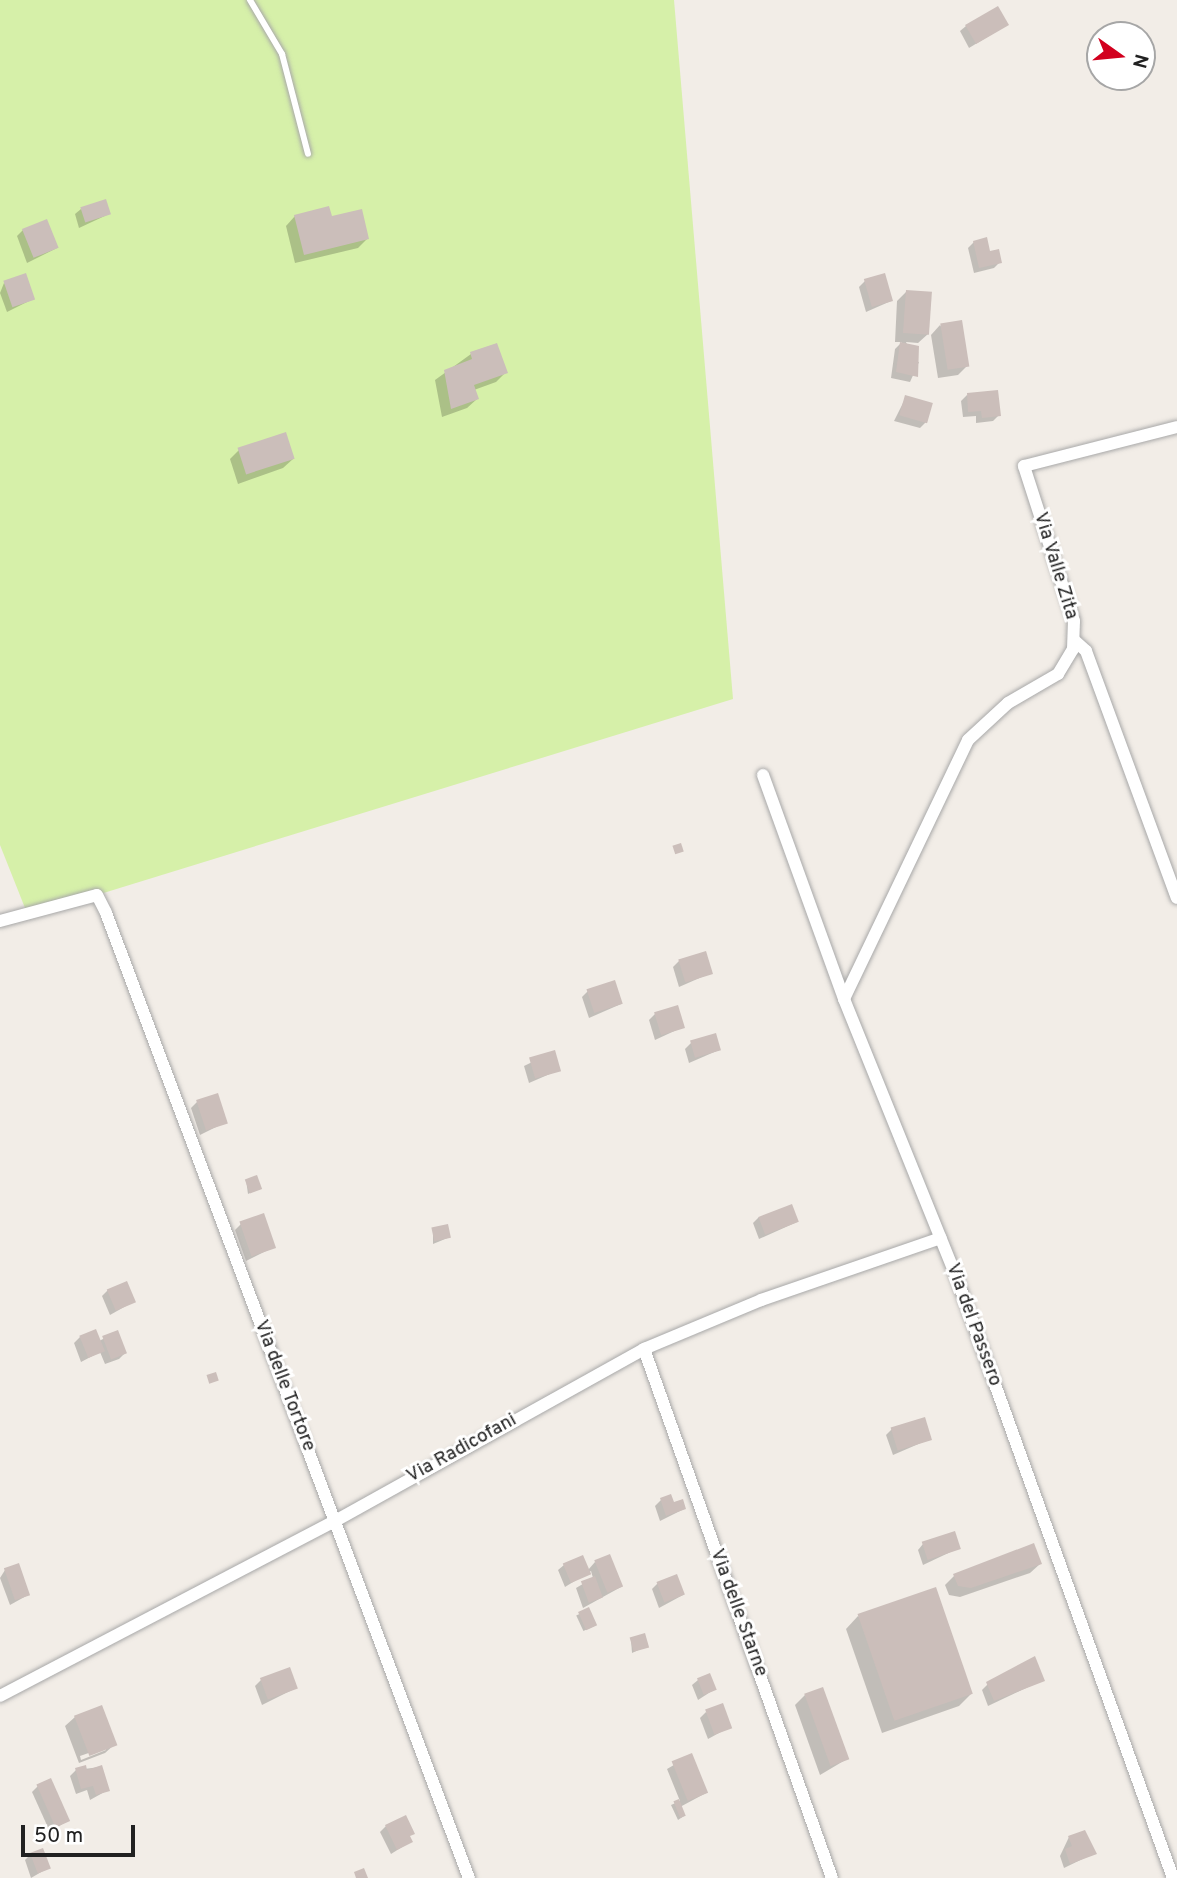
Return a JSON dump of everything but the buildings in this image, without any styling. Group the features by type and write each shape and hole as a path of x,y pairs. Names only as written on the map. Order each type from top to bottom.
{"street":[{"name":"Via Valle Zita","path":"844,999 968,740 1007,703 1058,674 1075,641 1074,621 1024,466 1177,427"},
{"path":"1075,641 1086,651 1177,898"},
{"name":"Via del Passero","path":"763,775 844,999 941,1238 1173,1878"},
{"name":"Via delle Tortore","path":"0,921 97,895 469,1878"},
{"name":"Via Radicofani","path":"0,1696 335,1521 644,1349 761,1300 941,1238"},
{"name":"Via delle Starne","path":"644,1349 832,1878"}],"lane":[{"path":"250,0 282,54 308,153"}],"green space":[{"path":"0,0 674,0 733,699 97,895 27,913 0,845"}]}
